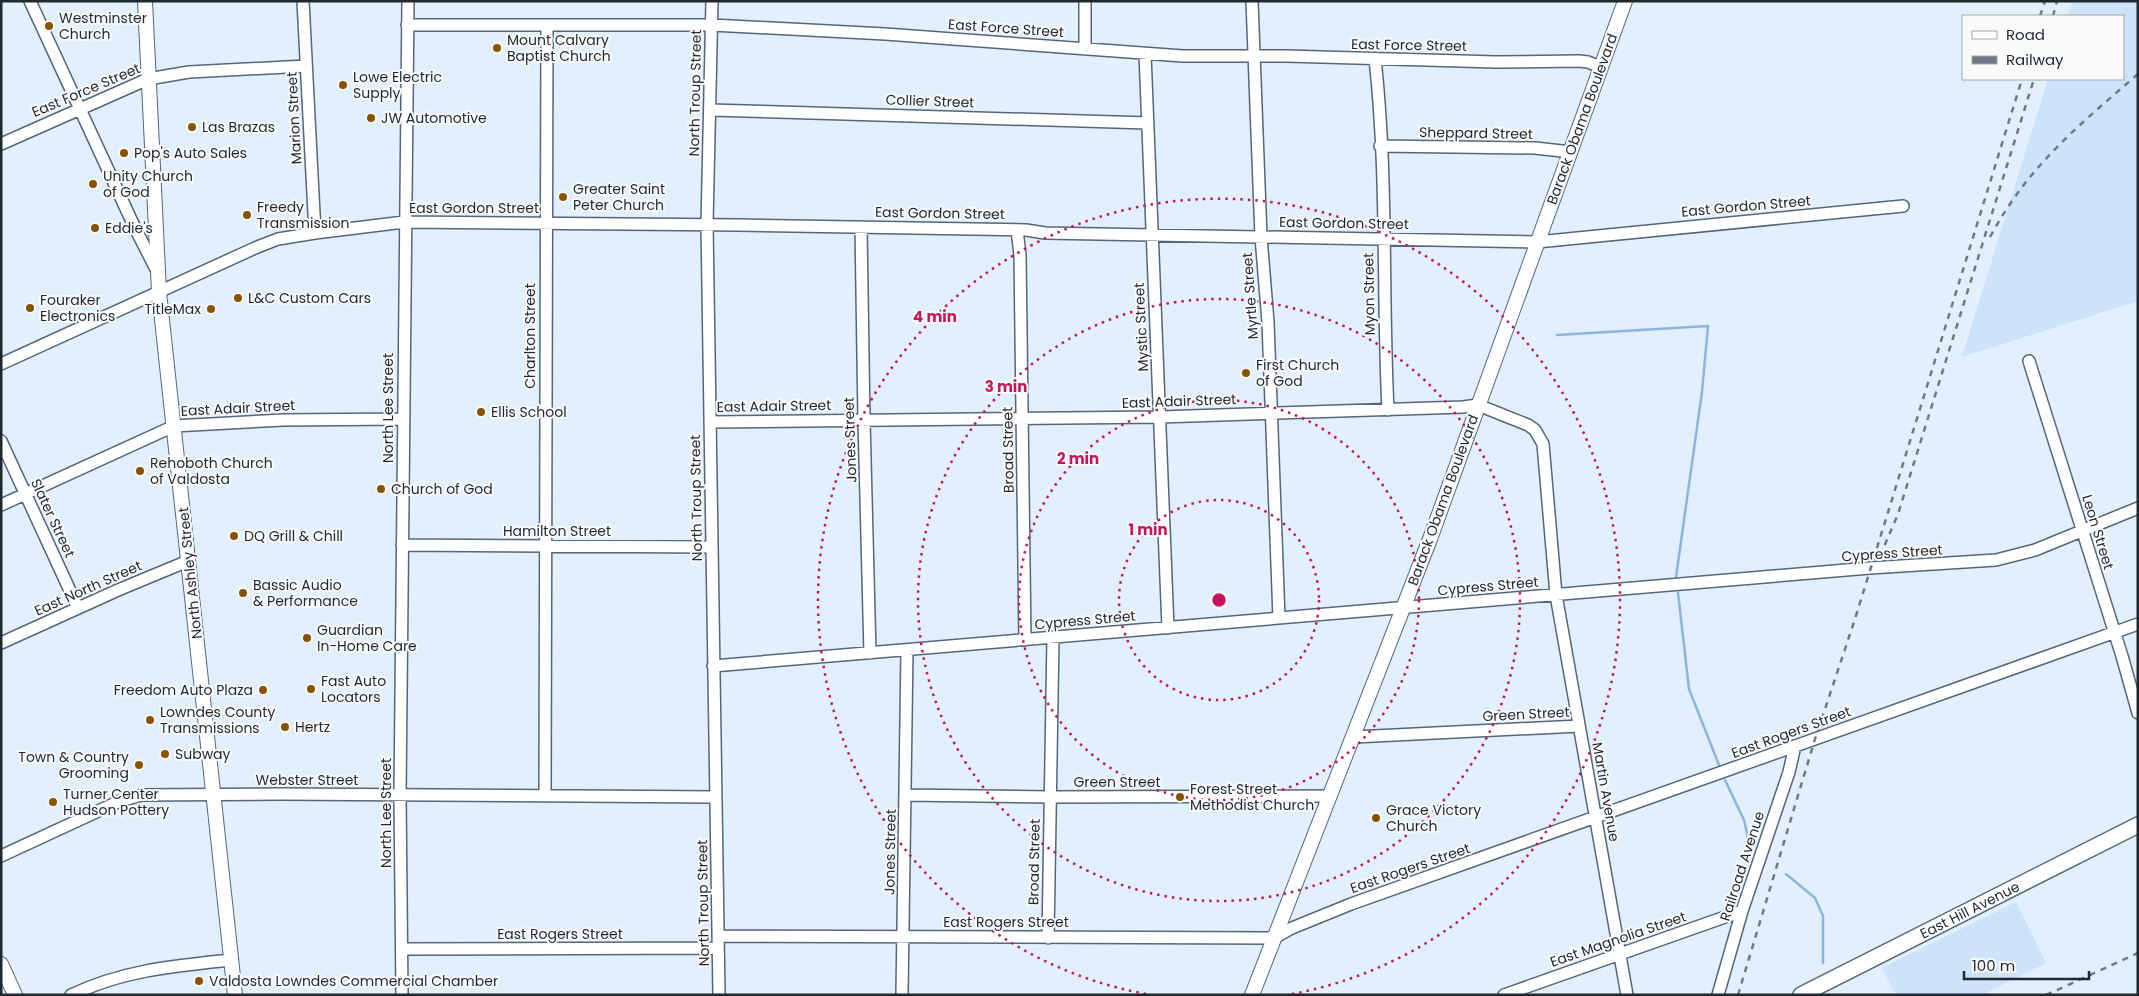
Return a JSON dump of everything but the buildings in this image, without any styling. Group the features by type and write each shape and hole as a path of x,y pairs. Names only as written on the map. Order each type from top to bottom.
{"highway":[{"name":"East Hill Avenue","path":"1801,995 2138,825"}],"main road":[{"name":"North Ashley Street","path":"145,1 159,292 234,995"},
{"name":"Barack Obama Boulevard","path":"1252,995 1403,608 1538,242 1624,1"},
{"path":"1,964 15,995"}],"street":[{"path":"30,1 134,226 158,272"},
{"name":"Marion Street","path":"303,1 315,233"},
{"name":"North Lee Street","path":"402,995 400,795 404,222 408,1"},
{"name":"North Troup Street","path":"712,1 707,224 719,995"},
{"path":"1085,49 1086,1"},
{"name":"Myrtle Street","path":"1252,1 1261,237 1268,314 1279,618"},
{"name":"East Force Street","path":"407,25 712,25 866,33 1145,54 1588,62 1600,67"},
{"name":"Charlton Street","path":"545,796 547,25"},
{"name":"Mystic Street","path":"1145,54 1168,628"},
{"name":"Myon Street","path":"1375,59 1380,146 1388,410"},
{"name":"East Force Street","path":"1,144 148,79 189,72 306,66"},
{"name":"Collier Street","path":"710,110 1148,123"},
{"name":"Sheppard Street","path":"1380,146 1535,148 1570,152"},
{"name":"East Gordon Street","path":"1,364 278,239 404,222 707,224 1017,230 1045,234 1538,242 1903,206"},
{"name":"Jones Street","path":"861,227 870,653"},
{"name":"Broad Street","path":"1017,230 1020,255 1025,640"},
{"name":"Leon Street","path":"2028,361 2138,713"},
{"name":"East Adair Street","path":"710,422 1160,417 1388,410 1478,405 1528,425 1535,430 1543,444 1556,595"},
{"name":"East Adair Street","path":"1,505 174,426 283,420 403,419"},
{"name":"Slater Street","path":"1,441 78,608"},
{"name":"Cypress Street","path":"713,666 1875,568 1979,562 2023,554 2138,508"},
{"name":"Hamilton Street","path":"402,545 712,547"},
{"name":"East North Street","path":"1,643 188,561"},
{"name":"Martin Avenue","path":"1556,595 1627,995"},
{"name":"East Rogers Street","path":"402,949 904,937 1274,938 1315,918 2138,624"},
{"name":"Broad Street","path":"1048,938 1053,637"},
{"name":"Jones Street","path":"902,995 907,650"},
{"name":"Green Street","path":"1354,737 1579,726"},
{"name":"Railroad Avenue","path":"1718,995 1742,910 1789,772 1795,746"},
{"name":"Webster Street","path":"1,856 130,797 400,795 716,797"},
{"name":"Green Street","path":"905,796 1330,796"},
{"name":"East Magnolia Street","path":"1504,995 1742,910"},
{"path":"71,995 116,977 182,965 231,960"}],"shaded area":[{"path":"2073,1 2138,1 2138,301 1962,357 2048,80 2124,80 2124,15 2068,15"},
{"path":"2016,902 2046,963 1982,995 1896,995 1882,968"}],"waterway":[{"path":"1557,335 1708,326 1702,392 1676,577"},
{"path":"1678,593 1689,689 1719,765"},
{"path":"1725,780 1744,820 1751,851"},
{"path":"1786,874 1815,898 1823,916 1823,963"}],"railway":[{"path":"2040,15 2045,1"},
{"path":"2053,15 2057,1"},
{"path":"1990,237 2005,211 2021,189 2056,148 2138,74"},
{"path":"1738,995 1815,739 1855,619 2022,80"},
{"path":"1880,556 1898,514 2034,80"},
{"path":"2046,995 2138,953"}],"place":[{"name":"Westminster Church","path":"49,26"},
{"name":"Mount Calvary Baptist Church","path":"497,48"},
{"name":"Lowe Electric Supply","path":"343,85"},
{"name":"JW Automotive","path":"371,118"},
{"name":"Las Brazas","path":"192,127"},
{"name":"Pop's Auto Sales","path":"124,153"},
{"name":"Unity Church of God","path":"93,184"},
{"name":"Greater Saint Peter Church","path":"563,197"},
{"name":"Freedy Transmission","path":"247,215"},
{"name":"Eddie's","path":"95,228"},
{"name":"L&C Custom Cars","path":"238,298"},
{"name":"Fouraker Electronics","path":"30,308"},
{"name":"TitleMax","path":"211,309"},
{"name":"First Church of God","path":"1246,373"},
{"name":"Ellis School","path":"481,412"},
{"name":"Rehoboth Church of Valdosta","path":"140,471"},
{"name":"Church of God","path":"381,489"},
{"name":"DQ Grill & Chill","path":"234,536"},
{"name":"Bassic Audio & Performance","path":"243,593"},
{"name":"Guardian In-Home Care","path":"307,638"},
{"name":"Fast Auto Locators","path":"311,689"},
{"name":"Freedom Auto Plaza","path":"263,690"},
{"name":"Lowndes County Transmissions","path":"150,720"},
{"name":"Hertz","path":"285,727"},
{"name":"Subway","path":"165,754"},
{"name":"Town & Country Grooming","path":"139,765"},
{"name":"Forest Street Methodist Church","path":"1180,797"},
{"name":"Turner Center Hudson Pottery","path":"53,802"},
{"name":"Grace Victory Church","path":"1376,818"},
{"name":"Valdosta Lowndes Commercial Chamber","path":"199,981"}]}
